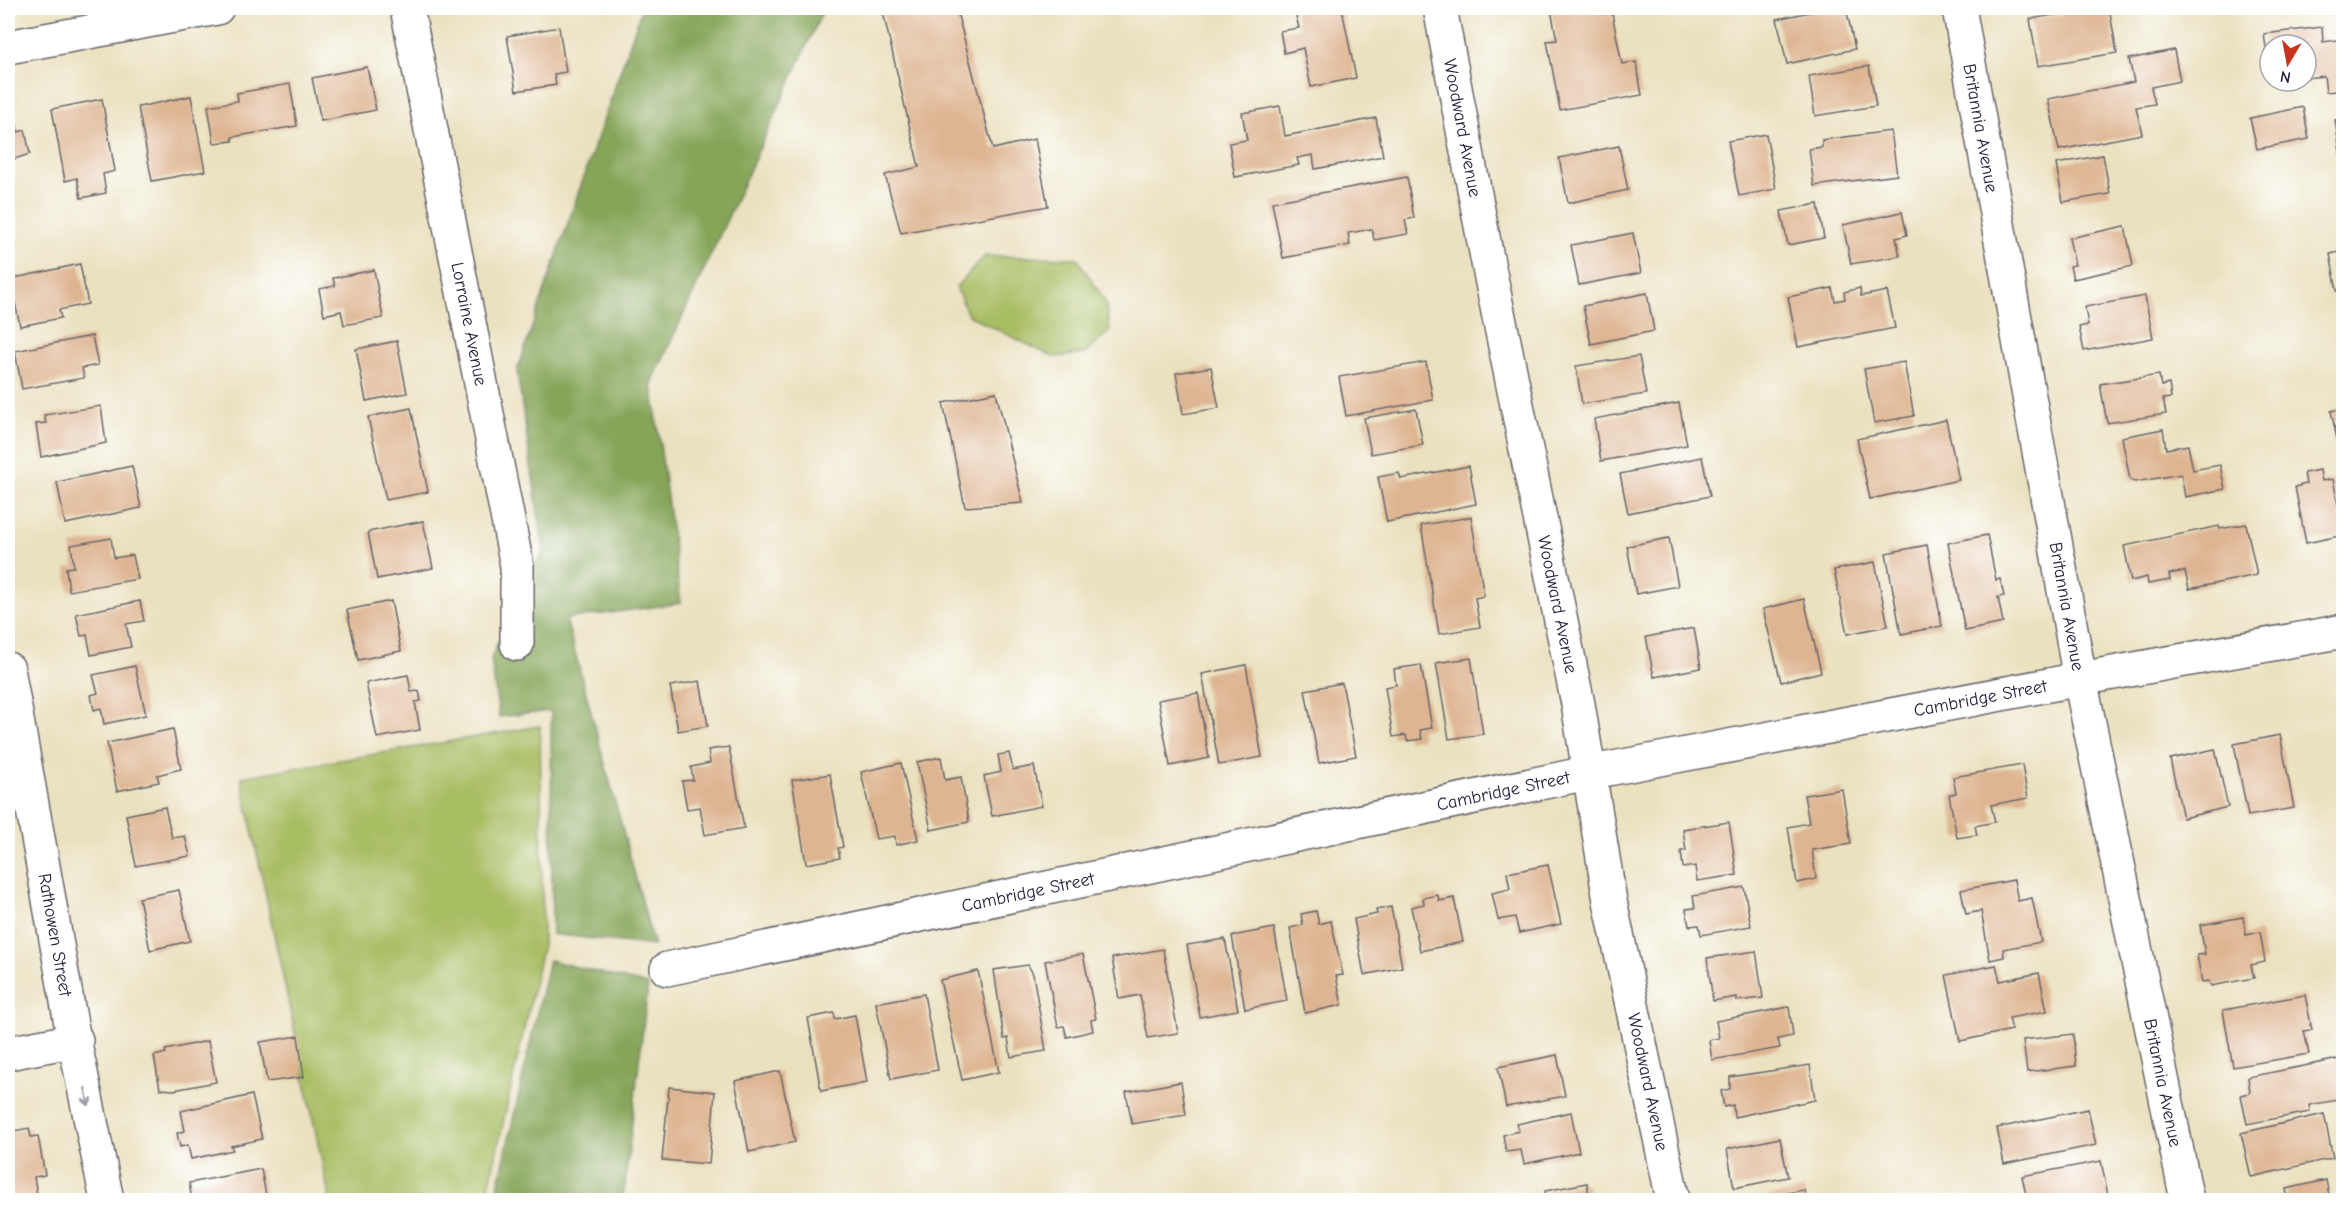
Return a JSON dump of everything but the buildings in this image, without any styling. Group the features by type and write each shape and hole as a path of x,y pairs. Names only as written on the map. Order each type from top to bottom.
{"street":[{"path":"8,47 217,8"},
{"name":"Lorraine Avenue","path":"406,8 518,566 517,644"},
{"name":"Woodward Avenue","path":"1440,8 1488,263 1578,704 1587,773 1610,901 1672,1200"},
{"name":"Britannia Avenue","path":"1959,8 2080,678 2187,1200"},
{"name":"Cambridge Street","path":"667,969 1587,773 2080,678 2343,631"},
{"name":"Rathowen Street","path":"8,669 107,1200"},
{"path":"8,1053 76,1040"}],"green space":[{"path":"642,8 824,8 652,383 681,603 566,619 654,946 552,934 551,711 499,717 491,659 522,584 544,552 517,371"},
{"path":"985,256 1077,258 1105,301 1110,331 1084,354 1053,357 968,315 956,287"},
{"path":"540,726 543,944 486,1200 330,1200 241,777"},
{"path":"549,960 648,985 623,1200 495,1200"}]}
